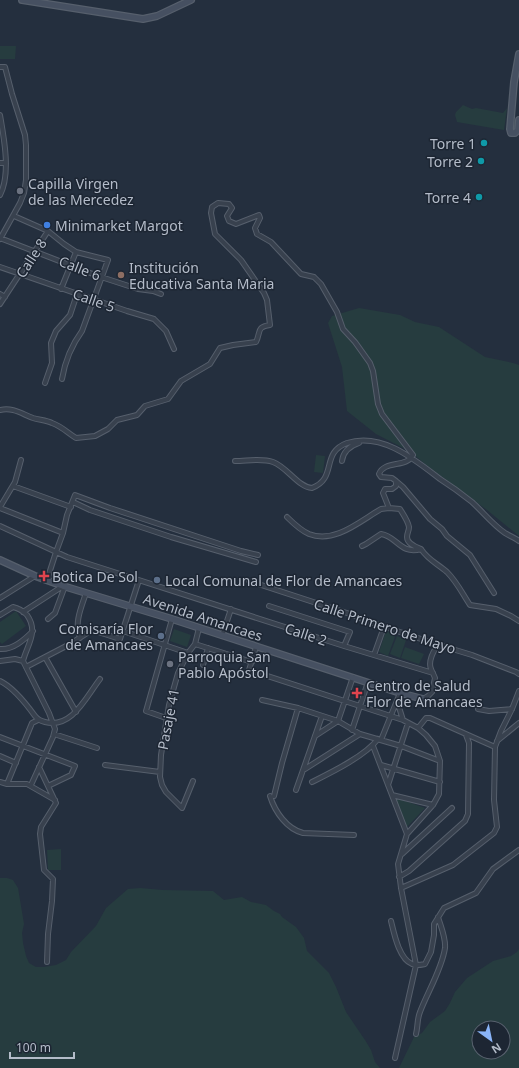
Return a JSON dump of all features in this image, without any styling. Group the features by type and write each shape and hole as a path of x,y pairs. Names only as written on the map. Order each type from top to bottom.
{"street":[{"path":"22,0 143,19 158,16 191,0"},
{"path":"519,54 514,82 510,129 511,133 517,132 519,120"},
{"path":"0,67 5,67 26,145 26,180 24,193 14,216 0,239"},
{"path":"511,114 515,117 519,115"},
{"path":"0,115 6,163 3,187 0,195"},
{"path":"0,163 6,163"},
{"path":"0,410 6,409 18,411 51,423 76,438 92,438 108,428 117,420 137,415 145,406 168,399 181,381 210,364 220,348 256,342 263,326 270,325 267,300 264,293 241,260 215,234 211,210 214,205 220,203 229,204 231,206 227,216 231,223 236,224 259,214 260,218 255,228 257,234 271,242 301,274 314,278 321,284 337,312 343,328 370,363 380,409 384,418 410,450 412,457"},
{"path":"14,216 48,231 76,252 108,260 82,331 75,340 69,352 64,365 62,379"},
{"name":"Calle 8","path":"0,304 48,231"},
{"name":"Calle 6","path":"0,239 102,277 138,289 154,291 161,294"},
{"path":"61,289 69,265 76,252"},
{"name":"Calle 5","path":"0,268 154,319 166,331 174,349"},
{"path":"0,294 5,297"},
{"path":"46,383 52,362 51,343 56,331 70,315 77,294"},
{"path":"342,461 346,451 355,444 363,441"},
{"path":"235,461 273,462 304,485 312,488 319,486 325,479 331,459 336,450 347,444 363,441 381,442 412,457 472,502 505,533 518,540"},
{"path":"412,457 408,460 383,468 379,474 381,476 392,478 403,487 430,519 442,529 447,536 470,555 494,592"},
{"path":"21,460 13,486 0,507 63,533"},
{"path":"389,508 383,493 384,491 396,486 396,481"},
{"path":"13,486 70,507"},
{"path":"47,580 75,494 110,508 241,552 258,555"},
{"path":"73,502 90,510 171,537 256,562"},
{"path":"286,517 308,534 329,536 334,535 381,509 400,509 408,524 407,539 411,545 421,549 430,560 445,570 455,581 470,605 496,609 519,621"},
{"name":"Calle 2","path":"0,526 67,557 433,673"},
{"path":"362,546 381,534 389,536 399,546 411,550 421,549"},
{"path":"0,566 3,561"},
{"name":"Avenida Amancaes","path":"3,561 35,576 64,586 423,699"},
{"path":"0,598 35,576"},
{"path":"26,667 92,630 120,639 139,580"},
{"name":"Calle Primero de Mayo","path":"249,581 350,614 384,627 471,654 519,674"},
{"path":"23,612 64,586"},
{"path":"48,619 55,613 64,586"},
{"path":"80,638 77,631 77,624 86,593"},
{"path":"269,606 350,632 344,646"},
{"path":"0,615 13,607 16,607 23,612 32,624 33,631 31,642 23,661 54,724 54,734 31,785"},
{"path":"222,636 231,609"},
{"path":"166,718 146,711 172,620"},
{"path":"374,655 384,627"},
{"name":"Pasaje 41","path":"193,781 182,808 166,792 160,777 160,772 166,718 178,673 188,653 195,644 199,628"},
{"path":"0,649 6,649 16,645 33,631"},
{"path":"123,631 188,653"},
{"path":"195,644 252,662"},
{"path":"423,699 427,698 432,692 436,678 430,666 430,662 434,651 439,645"},
{"path":"256,647 250,670 403,720 418,728 435,746 440,761 440,794 433,805 407,834 402,855 398,864 399,877 416,965 395,1058"},
{"path":"203,665 208,648"},
{"path":"45,657 76,712"},
{"path":"0,661 23,661"},
{"path":"315,736 338,721 353,677"},
{"path":"7,784 32,722 38,720 54,724 67,718 76,712 100,679"},
{"path":"0,681 26,705 38,720"},
{"path":"352,730 368,682"},
{"path":"401,888 453,865 494,833 497,827 494,800 495,747 519,691"},
{"path":"312,782 373,746 379,740 391,717 400,693"},
{"path":"262,700 298,708 338,721 360,734 401,746 440,761"},
{"path":"397,701 403,720"},
{"path":"298,708 272,796 274,806 279,815 297,832 354,834"},
{"path":"478,709 490,711 512,709"},
{"path":"296,790 322,716"},
{"path":"418,728 426,718 428,718 495,747"},
{"path":"388,784 408,723"},
{"path":"497,741 519,723"},
{"path":"54,734 97,748"},
{"path":"304,769 360,734"},
{"path":"399,877 465,821 468,814 469,743 466,735"},
{"path":"0,737 75,766 71,775 48,786"},
{"path":"373,746 407,834"},
{"path":"0,756 16,763"},
{"path":"381,765 440,782"},
{"path":"105,766 160,772"},
{"path":"39,768 56,805 41,827 40,834 44,870 53,879 47,962"},
{"path":"0,782 7,784 23,783 31,785 55,800"},
{"path":"392,795 433,805"},
{"path":"402,855 452,808"},
{"path":"391,921 394,938 403,956 410,964 425,964 431,952 434,924 446,906 476,893 493,869 519,850"},
{"path":"416,1034 418,1026 417,1020 420,1011 429,992 445,948 444,936 438,917"}],"green space":[{"path":"0,46 16,46 15,59 0,59"},
{"path":"463,105 472,109 476,108 503,113 507,108 504,130 457,122 455,115 456,112"},
{"path":"359,308 400,315 415,322 439,327 485,357 519,365 519,536 411,452 376,434 347,411 342,367 328,323 332,316"},
{"path":"316,455 325,456 323,473 314,472"},
{"path":"16,611 26,626 2,644 0,642 0,622"},
{"path":"174,629 191,635 187,647 170,641"},
{"path":"386,631 396,634 388,656 379,652"},
{"path":"397,636 406,640 400,658 390,654"},
{"path":"405,647 424,654 419,664 401,658"},
{"path":"397,798 425,808 407,827 396,800"},
{"path":"61,849 61,870 48,870 47,850"},
{"path":"0,878 13,880 18,888 24,924 22,933 23,943 29,963 36,967 56,965 66,960 71,952 96,926 106,908 128,889 140,888 213,891 224,900 242,897 251,902 266,905 296,927 304,938 307,951 329,973 346,1012 365,1040 371,1050 375,1062 380,1068 0,1068"},
{"path":"519,949 519,1068 399,1068 414,1037 422,1033 430,1022 445,1011 455,992 467,978 493,961 511,956"}],"place":[{"name":"Torre 1","path":"484,143"},
{"name":"Torre 2","path":"481,161"},
{"name":"Capilla Virgen de las Mercedez","path":"20,191"},
{"name":"Torre 4","path":"479,197"},
{"name":"Minimarket Margot","path":"47,225"},
{"name":"Institución Educativa Santa Maria","path":"121,275"},
{"name":"Botica De Sol","path":"44,576"},
{"name":"Local Comunal de Flor de Amancaes","path":"157,580"},
{"name":"Comisaría Flor de Amancaes","path":"161,636"},
{"name":"Parroquia San Pablo Apóstol","path":"170,664"},
{"name":"Centro de Salud Flor de Amancaes","path":"357,693"}]}
